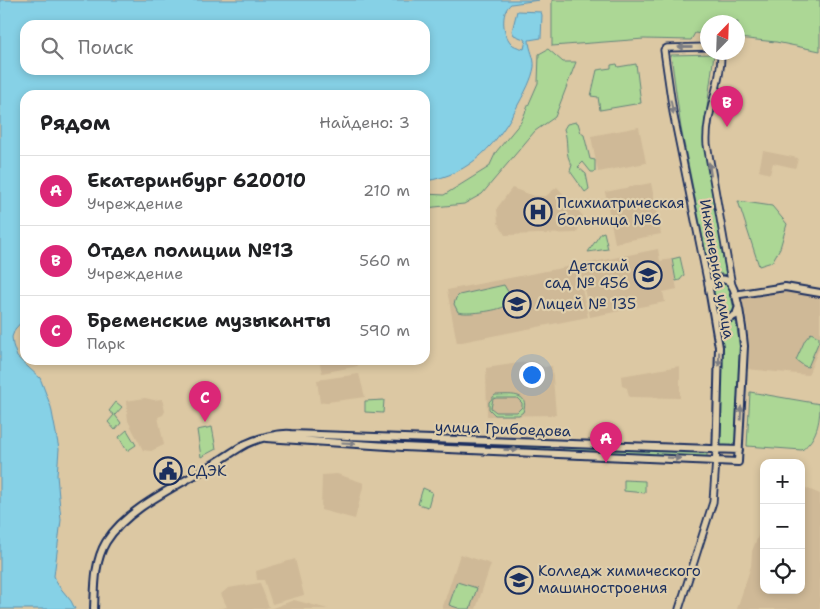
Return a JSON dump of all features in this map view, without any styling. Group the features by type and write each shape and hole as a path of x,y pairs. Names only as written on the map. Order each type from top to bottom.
{"main road":[{"path":"709,289 712,282 719,279 726,280 732,286"},
{"name":"Инженерная улица","path":"732,286 744,346 738,462"},
{"path":"734,295 785,288 820,293"},
{"name":"Инженерная улица","path":"709,289 719,348 716,460"},
{"path":"714,315 728,319 736,315 738,309"},
{"name":"улица Грибоедова","path":"94,609 98,562 105,543 119,524 234,451 266,438 290,434 739,450"},
{"name":"улица Грибоедова","path":"266,438 403,447 738,462"}],"street":[{"name":"Инженерная улица","path":"700,47 667,48 664,50 673,112 709,289"},
{"name":"Инженерная улица","path":"721,60 707,126 707,144 732,286"},
{"name":"Инженерная улица","path":"679,609 713,502 716,460"}],"shaded area":[{"path":"639,127 646,163 598,172 591,136"},
{"path":"763,151 798,158 795,168 773,163 770,174 759,171"},
{"path":"651,183 661,234 615,243 605,192"},
{"name":"Психиатрическая больница №6","path":"557,187 583,216 577,233 505,235 498,223 497,208 512,188 534,196 546,196"},
{"path":"658,249 660,261 671,259 677,289 663,292 665,302 590,317 579,265"},
{"name":"Лицей № 135","path":"577,265 588,317 457,343 447,290"},
{"path":"789,291 820,298 820,346 808,375 747,369 748,327 742,299"},
{"path":"533,361 544,367 552,366 556,415 487,416 486,368"},
{"path":"320,365 358,365 358,366 322,373"},
{"path":"680,366 680,398 629,397 627,388 622,386 621,376"},
{"path":"359,374 365,397 320,403 317,380"},
{"path":"145,398 162,399 165,411 163,415 158,417 164,445 151,451 143,450 128,421 126,401"},
{"path":"337,474 364,483 355,519 321,510 322,475"},
{"path":"805,488 820,494 820,609 737,609 751,566 752,551 760,532 760,594 805,594"},
{"path":"460,554 491,564 476,609 442,609"},
{"path":"295,559 304,595 272,604 264,580 257,580 256,571"},
{"path":"260,583 269,607 263,609 219,609 227,607 221,594 228,588"},
{"path":"294,600 328,609 270,609"}],"green space":[{"path":"552,0 820,0 820,51 776,42 745,39 745,15 700,15 700,34 695,33 691,40 644,39 552,46"},
{"path":"548,49 563,62 576,62 555,117 535,131 482,194 464,204 430,207 430,194 444,195 489,167 496,152 521,122 538,83 539,54"},
{"path":"700,54 700,60 713,60 704,130 726,275 719,273 711,278 681,128 671,55"},
{"path":"617,64 618,67 636,64 641,103 600,110 598,97 591,96 597,70 611,68 611,65"},
{"path":"576,122 581,133 584,135 590,159 595,160 595,172 591,172 583,162 578,167 586,174 589,189 585,192 570,171 572,165 568,156 564,129 567,124"},
{"path":"738,201 772,206 787,224 780,248 772,262 759,266"},
{"path":"604,232 608,249 588,252 601,233"},
{"path":"680,257 684,275 680,280 676,281 672,259"},
{"path":"719,281 728,284 734,309 729,316 716,313 711,288 713,284"},
{"path":"504,285 510,295 507,304 501,308 482,312 462,313 458,312 454,304 459,295"},
{"path":"735,318 740,345 736,441 730,448 723,447 718,442 721,348 719,321 731,321"},
{"path":"811,333 819,337 819,341 808,367 796,360 805,340"},
{"path":"750,392 820,404 817,429 811,440 802,450 747,446"},
{"path":"495,395 512,395 521,397 525,405 523,412 519,415 495,415 489,409 489,402","holes":["517,398 522,403 522,407 517,412 496,412 491,408 493,399"]},
{"path":"384,400 383,413 365,412 365,401"},
{"path":"116,402 122,407 115,415 121,423 115,430 108,422 114,415 109,411"},
{"path":"212,427 216,449 201,457 197,430"},
{"path":"127,430 136,445 127,451 119,437"},
{"path":"409,440 553,445 553,451 409,446"},
{"path":"563,445 707,452 707,458 563,451"},
{"path":"624,480 645,481 645,493 624,491"},
{"path":"423,488 432,492 428,507 418,504"},
{"path":"457,582 477,588 470,609 461,609 449,605"}],"water":[{"path":"0,0 539,0 511,4 505,13 506,36 513,45 524,49 526,40 514,35 512,31 517,11 541,12 542,15 541,38 529,40 534,63 532,76 511,117 493,143 470,164 456,172 430,180 430,90 20,90 20,324 12,337 20,365 26,365 40,378 51,407 59,449 57,475 61,520 54,576 75,609 0,609"}],"place":[{"name":"Отдел полиции №13","path":"727,127"},
{"name":"Психиатрическая больница №6","path":"538,212"},
{"name":"Детский сад № 456","path":"648,275"},
{"name":"Лицей № 135","path":"517,304"},
{"name":"Бременские музыканты","path":"205,422"},
{"name":"Екатеринбург 620010","path":"606,463"},
{"name":"СДЭК","path":"168,471"},
{"name":"Колледж химического машиностроения","path":"519,580"}]}
